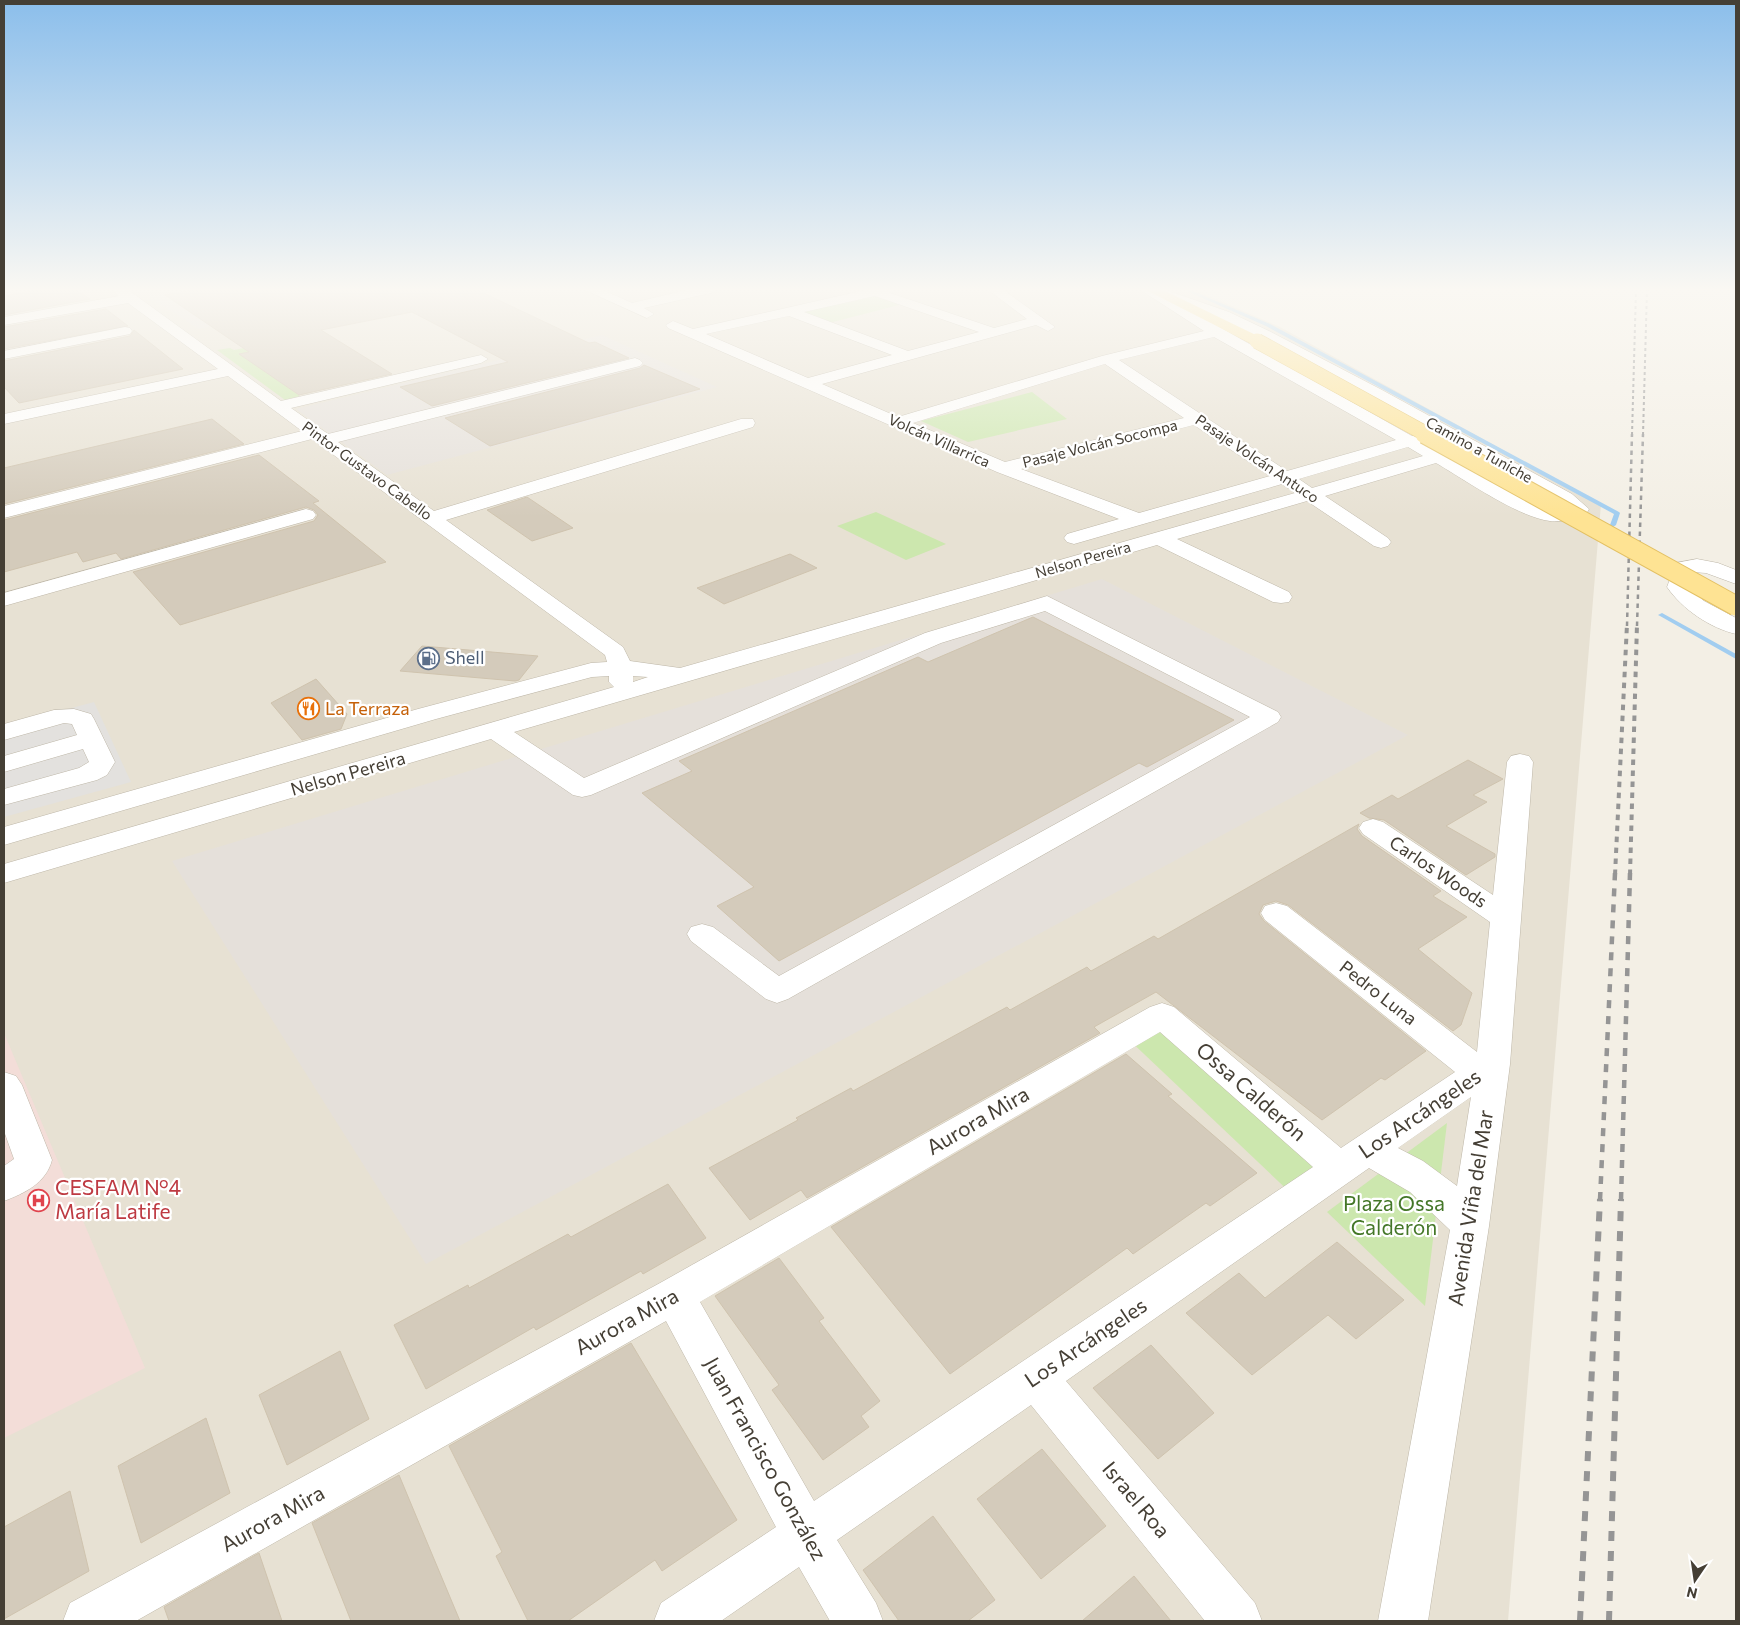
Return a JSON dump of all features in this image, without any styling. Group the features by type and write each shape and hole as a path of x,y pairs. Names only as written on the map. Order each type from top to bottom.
{"main road":[{"name":"Camino a Tuniche","path":"1300,365 1736,606"}],"street":[{"name":"Pintor Gustavo Cabello","path":"224,365 431,518 618,660"},
{"path":"279,406 456,365"},
{"path":"4,512 627,365"},
{"name":"Volcán Villarrica","path":"765,365 1003,468 1139,520"},
{"path":"807,383 875,365"},
{"path":"898,422 1088,365"},
{"name":"Pasaje Volcán Antuco","path":"1116,365 1381,542"},
{"name":"Camino a Tuniche","path":"1274,365 1537,512 1551,516 1578,512 1578,509 1565,498 1448,432 1321,365"},
{"path":"4,410 227,368"},
{"path":"4,419 227,368"},
{"name":"Pasaje Volcán Socompa","path":"1003,468 1198,419"},
{"path":"431,518 747,423"},
{"name":"Nelson Pereira","path":"1074,538 1448,432"},
{"name":"Nelson Pereira","path":"4,874 439,748 530,719 1474,447"},
{"path":"4,600 306,516"},
{"path":"1136,544 1139,520"},
{"path":"1159,538 1281,597"},
{"path":"1736,578 1719,570 1692,565 1683,567 1678,586 1684,596 1696,605 1736,627"},
{"path":"495,730 582,789 933,638 1047,603 1268,717 776,992 702,934"},
{"name":"Nelson Pereira","path":"4,836 428,714 591,670 618,660 658,672 692,672"},
{"path":"604,699 620,683 618,660"},
{"path":"508,692 502,706 504,712 510,717 530,719"},
{"path":"428,714 439,716 452,726 453,732 439,748"},
{"path":"4,732 63,715 74,715 82,719 102,762 98,769 88,774 4,797"},
{"path":"4,764 91,739"},
{"name":"Avenida Viña del Mar","path":"1403,1621 1470,1226 1520,762"},
{"path":"137,798 148,832"},
{"name":"Carlos Woods","path":"1373,828 1504,917"},
{"name":"Pedro Luna","path":"1276,913 1487,1069"},
{"name":"Ossa Calderón","path":"1162,1015 1353,1160"},
{"name":"Aurora Mira","path":"88,1621 674,1296 1162,1015"},
{"name":"Los Arcángeles","path":"679,1621 1487,1069"},
{"path":"4,1085 33,1160 31,1168 4,1185"},
{"path":"1353,1160 1385,1158 1423,1178 1446,1198 1470,1226"},
{"name":"Juan Francisco González","path":"674,1296 806,1534 858,1621"},
{"name":"Israel Roa","path":"1036,1378 1237,1621"}],"shaded area":[{"path":"4,365 1349,365 1601,504 1508,1621 4,1621"},
{"path":"479,365 668,365 717,387 387,475 296,409"},
{"path":"1102,579 1408,735 426,1264 172,861"},
{"path":"94,702 131,782 4,817 4,726"},
{"name":"CESFAM Nº4 María Latife","path":"4,1033 145,1368 4,1438"}],"green space":[{"path":"237,365 255,365 300,396 285,400"},
{"path":"1032,392 1067,419 968,442 921,421"},
{"path":"876,512 946,544 906,560 837,526"},
{"path":"1162,1015 1340,1169 1297,1199 1125,1036"},
{"name":"Plaza Ossa Calderón","path":"1447,1123 1425,1306 1327,1212"}],"building":[{"path":"4,365 178,365 183,369 19,403 4,387"},
{"path":"255,365 377,365 392,374 299,395"},
{"path":"496,365 601,365 432,406 400,387"},
{"path":"644,365 700,389 490,446 445,418 640,368"},
{"path":"212,419 244,444 4,504 4,468"},
{"path":"259,455 319,501 313,503 386,562 180,625 133,572 314,521 318,515 314,510 306,507 121,559 116,553 83,562 77,552 4,572 4,520"},
{"path":"527,497 573,528 532,541 487,510"},
{"path":"790,554 817,568 724,604 697,588"},
{"path":"1033,617 1234,720 1147,767 1139,763 779,961 717,906 754,887 642,793 692,771 679,761 918,657 928,662"},
{"path":"422,646 538,656 519,680 515,681 400,671"},
{"name":"La Terraza","path":"316,679 347,714 341,729 302,740 271,703"},
{"path":"1468,760 1503,779 1473,795 1487,802 1446,826 1495,854 1495,857 1466,875 1384,820 1369,818 1360,813 1392,795 1398,799"},
{"path":"1359,824 1357,829 1362,836 1441,891 1433,896 1467,917 1418,949 1472,993 1461,1025 1453,1031 1288,905 1276,901 1263,905 1259,914 1264,921 1426,1051 1385,1080 1381,1078 1322,1120 1156,992 1094,1027 1100,1033 807,1198 801,1190 750,1220 709,1168 798,1120 796,1118 851,1088 853,1091 1007,1007 1010,1010 1087,967 1091,971 1154,936 1158,939"},
{"path":"1126,1054 1172,1094 1168,1096 1257,1173 1210,1206 1206,1203 1133,1254 1127,1248 950,1374 831,1227"},
{"path":"668,1184 706,1238 643,1274 641,1271 536,1330 534,1327 426,1389 394,1325 468,1285 469,1288 568,1234 571,1237"},
{"path":"1337,1242 1404,1300 1356,1339 1328,1315 1252,1375 1186,1313 1239,1273 1265,1298"},
{"path":"779,1258 824,1318 819,1321 880,1401 861,1416 869,1427 823,1460 772,1390 779,1385 715,1296"},
{"path":"631,1343 737,1520 662,1571 655,1560 568,1621 528,1621 496,1556 502,1552 449,1446"},
{"path":"1151,1345 1214,1413 1158,1459 1093,1388"},
{"path":"340,1351 369,1419 287,1465 259,1395"},
{"path":"206,1418 230,1493 141,1543 118,1466"},
{"path":"1042,1449 1106,1526 1041,1579 977,1499"},
{"path":"399,1475 460,1621 351,1621 312,1523"},
{"path":"70,1491 89,1571 4,1619 4,1527"},
{"path":"933,1516 995,1600 968,1621 899,1621 863,1570"},
{"path":"259,1553 282,1621 169,1621 164,1607"},
{"path":"1134,1576 1171,1621 1082,1621"}],"waterway":[{"path":"1342,365 1617,513 1613,525"},
{"path":"1662,615 1736,657"}],"railway":[{"path":"1632,435 1634,365"},
{"path":"1643,435 1645,365"},
{"path":"1627,626 1632,434"},
{"path":"1637,626 1643,434"},
{"path":"1615,875 1627,624"},
{"path":"1630,875 1637,624"},
{"path":"1600,1200 1615,873"},
{"path":"1621,1200 1630,873"},
{"path":"1580,1621 1600,1199"},
{"path":"1609,1621 1621,1199"}],"place":[{"name":"Shell","path":"429,658"},
{"name":"La Terraza","path":"309,709"},
{"name":"CESFAM Nº4 María Latife","path":"39,1200"}]}
